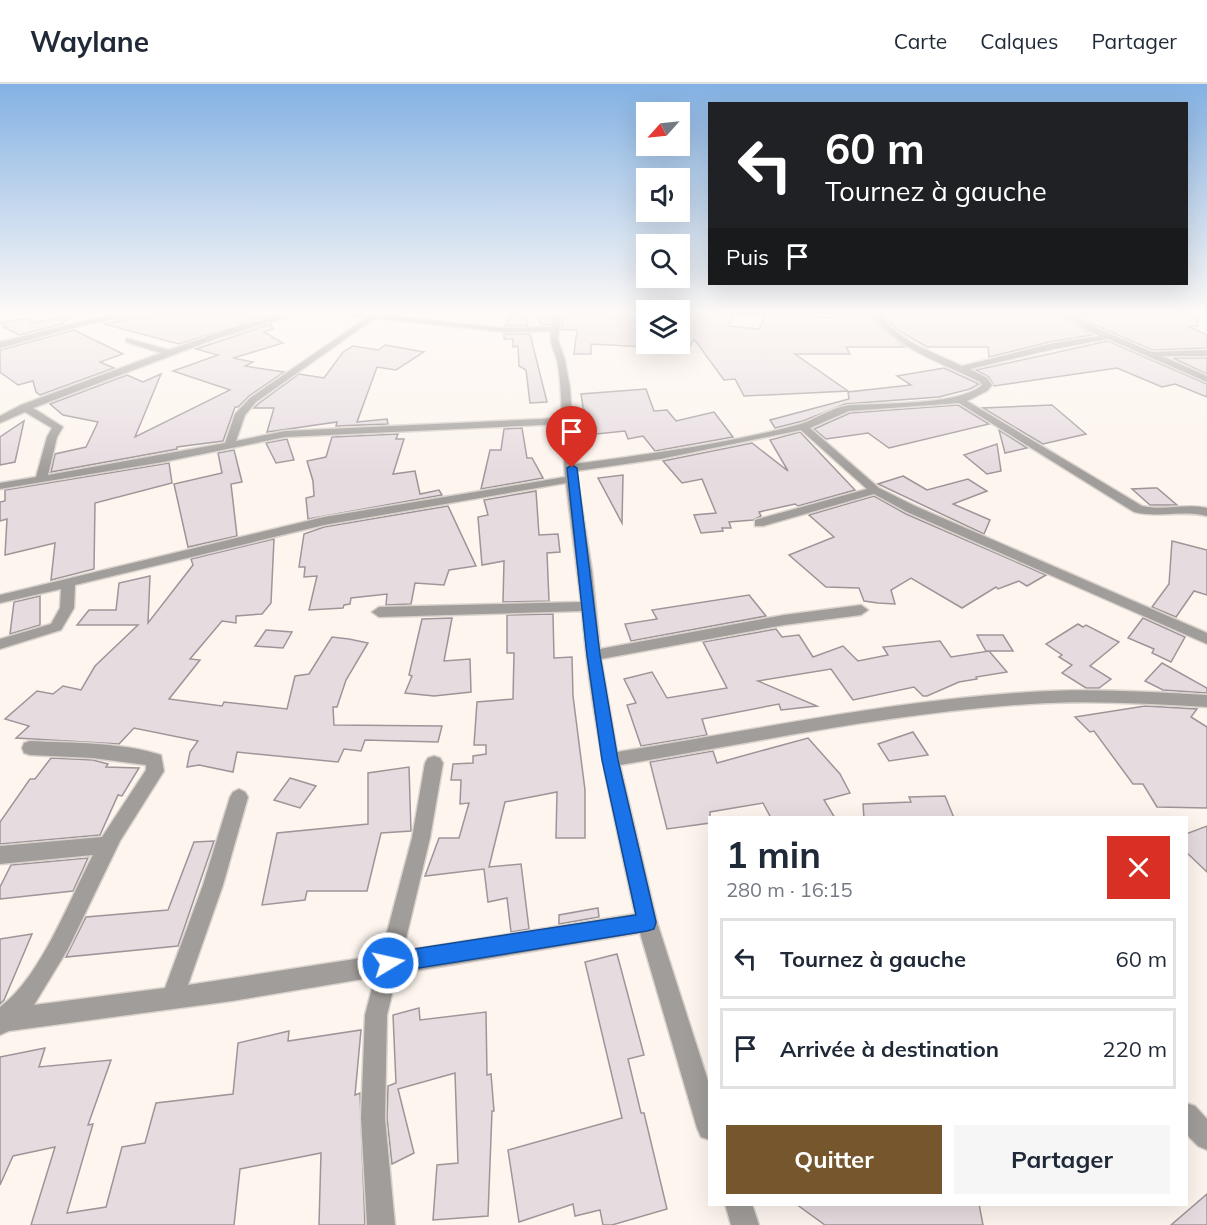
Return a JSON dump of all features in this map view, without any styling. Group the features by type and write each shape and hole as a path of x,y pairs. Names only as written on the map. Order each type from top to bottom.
{"street":[{"path":"0,420 24,407 133,365"},
{"path":"230,444 240,414 253,399 302,365"},
{"path":"562,365 594,655 610,760 647,922 708,1121"},
{"path":"0,599 314,523 803,427 826,415 848,408 961,400 984,389 987,385 958,365"},
{"path":"964,368 975,365"},
{"path":"1176,365 1207,379"},
{"path":"961,400 988,420 1138,509 1152,512 1190,508 1207,512"},
{"path":"24,407 58,427 43,466 41,480"},
{"path":"0,486 285,434 567,421"},
{"path":"803,427 875,490 911,509 1207,639"},
{"path":"759,523 875,490"},
{"path":"0,644 56,627 68,608 68,582"},
{"path":"379,612 588,606"},
{"path":"594,655 784,620 861,610"},
{"path":"610,760 881,715 968,704 1030,698 1121,696 1207,701"},
{"path":"1,1022 26,997 45,969 108,845 154,771 155,760 79,749 30,748"},
{"path":"381,1225 374,1118 376,1015 421,838 434,763"},
{"path":"172,998 213,885 239,797"},
{"path":"0,855 108,845"},
{"path":"1,1022 172,998 647,922"},
{"path":"1188,1117 1207,1137"},
{"path":"739,1206 745,1225"}],"building":[{"path":"0,365 108,365 114,368 40,395 36,392 33,381 18,385 0,372"},
{"path":"189,365 247,365 284,372 235,407 223,441 177,447 177,449 51,472 55,454 86,447 98,422 63,415 50,404 127,375 143,382 161,374 135,437 230,390 173,371"},
{"path":"333,365 403,365 396,370 377,367 357,422 387,419 388,424 336,426 337,422 267,432 274,408 254,408 258,404 299,374 324,378"},
{"path":"538,365 547,402 530,403 526,370 519,366"},
{"path":"713,365 811,365 848,391 744,396 735,379 724,380"},
{"path":"998,365 1164,365 1207,384 1207,397 1175,384 1162,387 1117,368 994,386 989,377 976,370"},
{"path":"1188,365 1207,365 1207,374"},
{"path":"944,368 979,384 970,389 939,397 845,404 803,421 775,428 770,420 849,399 848,392 911,385 897,376"},
{"path":"646,389 654,411 667,410 676,421 714,412 733,437 655,451 643,436 628,439 625,431 596,434 583,407 581,394"},
{"path":"958,405 989,424 889,448 868,433 826,439 814,429 850,413"},
{"path":"1052,405 1086,434 1043,444 983,408"},
{"path":"24,421 15,462 0,465 0,437"},
{"path":"522,428 527,458 532,458 543,478 481,489 490,450 501,450 504,429"},
{"path":"999,430 1027,448 1005,453"},
{"path":"800,432 855,490 798,506 795,504 759,512 761,516 753,520 729,522 731,528 722,528 723,531 701,533 694,515 716,513 702,479 682,483 663,461 752,443 788,471 770,440"},
{"path":"398,434 396,439 404,439 393,474 415,471 420,494 439,490 442,495 308,519 306,498 314,496 313,481 307,461 326,457 332,437"},
{"path":"287,439 294,460 276,463 266,443"},
{"path":"997,444 1001,471 987,474 964,455"},
{"path":"234,450 242,482 231,484 237,536 188,547 174,484 222,473 218,453"},
{"path":"169,463 172,483 95,503 94,569 51,580 55,543 5,555 7,519 0,521 0,502 5,501 5,490"},
{"path":"623,475 622,523 598,478"},
{"path":"903,476 927,490 968,479 987,491 953,504 990,520 984,534 878,484"},
{"path":"1157,488 1177,505 1150,505 1132,489"},
{"path":"536,491 539,535 558,534 560,552 547,553 549,601 503,602 504,561 482,565 478,517 488,515 484,500"},
{"path":"874,496 906,514 1046,575 1027,586 1019,581 998,589 996,587 962,608 911,578 891,590 895,604 878,603 864,601 859,588 826,587 789,555 834,537 809,515"},
{"path":"448,506 476,566 449,570 444,585 415,583 411,604 386,605 387,594 351,598 350,604 344,605 343,608 309,610 317,576 304,577 305,567 299,567 304,534 324,527"},
{"path":"274,539 271,603 262,614 236,616 236,623 222,621 190,659 200,660 169,699 222,706 224,702 287,709 295,676 309,674 332,637 349,639 368,643 346,680 337,707 333,707 334,725 442,726 438,742 365,740 361,751 344,749 338,762 237,752 233,772 199,765 187,767 190,752 198,741 134,728 119,744 16,738 29,726 5,719 37,691 53,694 63,686 81,690 95,666 138,625 77,625 89,610 116,610 119,583 150,576 148,623 193,565 191,559"},
{"path":"1172,541 1207,550 1207,595 1194,591 1176,617 1152,607 1169,584"},
{"path":"749,595 766,616 631,641 625,624 657,619 652,610"},
{"path":"40,596 40,625 10,634 14,602"},
{"path":"553,614 554,658 572,657 573,696 585,790 585,838 556,838 557,792 505,802 489,867 521,864 529,929 511,932 507,898 488,902 484,869 425,876 439,838 459,838 469,803 460,804 461,780 451,780 453,764 473,763 473,756 486,754 486,745 474,745 477,702 513,699 514,653 507,653 507,615"},
{"path":"452,618 444,661 470,659 471,692 434,696 405,693 412,676 409,675 422,619"},
{"path":"1143,618 1185,637 1171,662 1152,653 1154,649 1128,638"},
{"path":"1078,624 1083,627 1086,625 1119,642 1090,666 1111,679 1099,688 1086,688 1062,673 1072,665 1059,657 1062,655 1046,644"},
{"path":"776,629 782,637 799,635 813,657 843,646 858,661 888,655 883,647 940,641 951,657 989,651 1007,672 959,682 927,696 923,696 914,687 853,700 831,669 758,681 817,706 781,710 779,704 702,719 707,735 641,746 627,705 636,703 624,679 652,672 667,698 727,688 703,642"},
{"path":"266,630 292,632 283,648 255,646"},
{"path":"977,635 1003,635 1013,651 986,651"},
{"path":"1162,663 1207,688 1207,693 1163,690 1145,681"},
{"path":"1145,706 1197,709 1191,717 1207,727 1207,808 1157,807 1143,784 1133,784 1094,731 1090,732 1075,717"},
{"path":"913,732 928,755 889,761 878,744"},
{"path":"808,738 840,774 850,793 824,800 834,816 770,816 763,803 710,812 708,823 667,829 650,762 713,751 717,763"},
{"path":"51,758 93,760 108,764 106,767 139,768 122,796 118,795 100,835 0,844 0,822 30,779 35,779"},
{"path":"409,767 411,831 381,833 367,891 307,891 305,900 262,905 277,833 368,824 368,773"},
{"path":"290,778 316,786 300,808 274,800"},
{"path":"945,796 953,816 864,816 863,804 911,802 909,797"},
{"path":"1207,826 1207,872 1188,854 1188,833"},
{"path":"214,841 178,946 66,957 86,917 168,910 194,842"},
{"path":"88,858 73,891 0,899 0,887 11,865"},
{"path":"598,908 599,917 559,924 559,915"},
{"path":"32,934 4,1000 0,1004 0,939"},
{"path":"617,954 644,1055 628,1059 641,1113 644,1113 667,1209 612,1225 603,1225 600,1210 575,1216 573,1204 519,1222 508,1150 622,1118 585,962"},
{"path":"419,1008 420,1020 486,1012 487,1075 491,1074 494,1111 492,1111 488,1216 433,1220 437,1165 458,1163 455,1073 398,1089 414,1153 392,1164 387,1118 388,1086 396,1083 393,1015"},
{"path":"361,1030 355,1095 360,1093 365,1225 319,1225 321,1153 240,1169 234,1225 31,1225 55,1147 13,1156 0,1185 0,1057 45,1048 39,1067 111,1060 88,1125 93,1124 67,1213 106,1207 122,1147 145,1143 156,1103 233,1094 238,1043 289,1031 288,1041"},
{"path":"1207,1194 1207,1225 1171,1225"},
{"path":"799,1206 979,1206 983,1225 825,1225"}],"route":[{"path":"388,963 647,922 610,760 571,479 572,468"}]}
